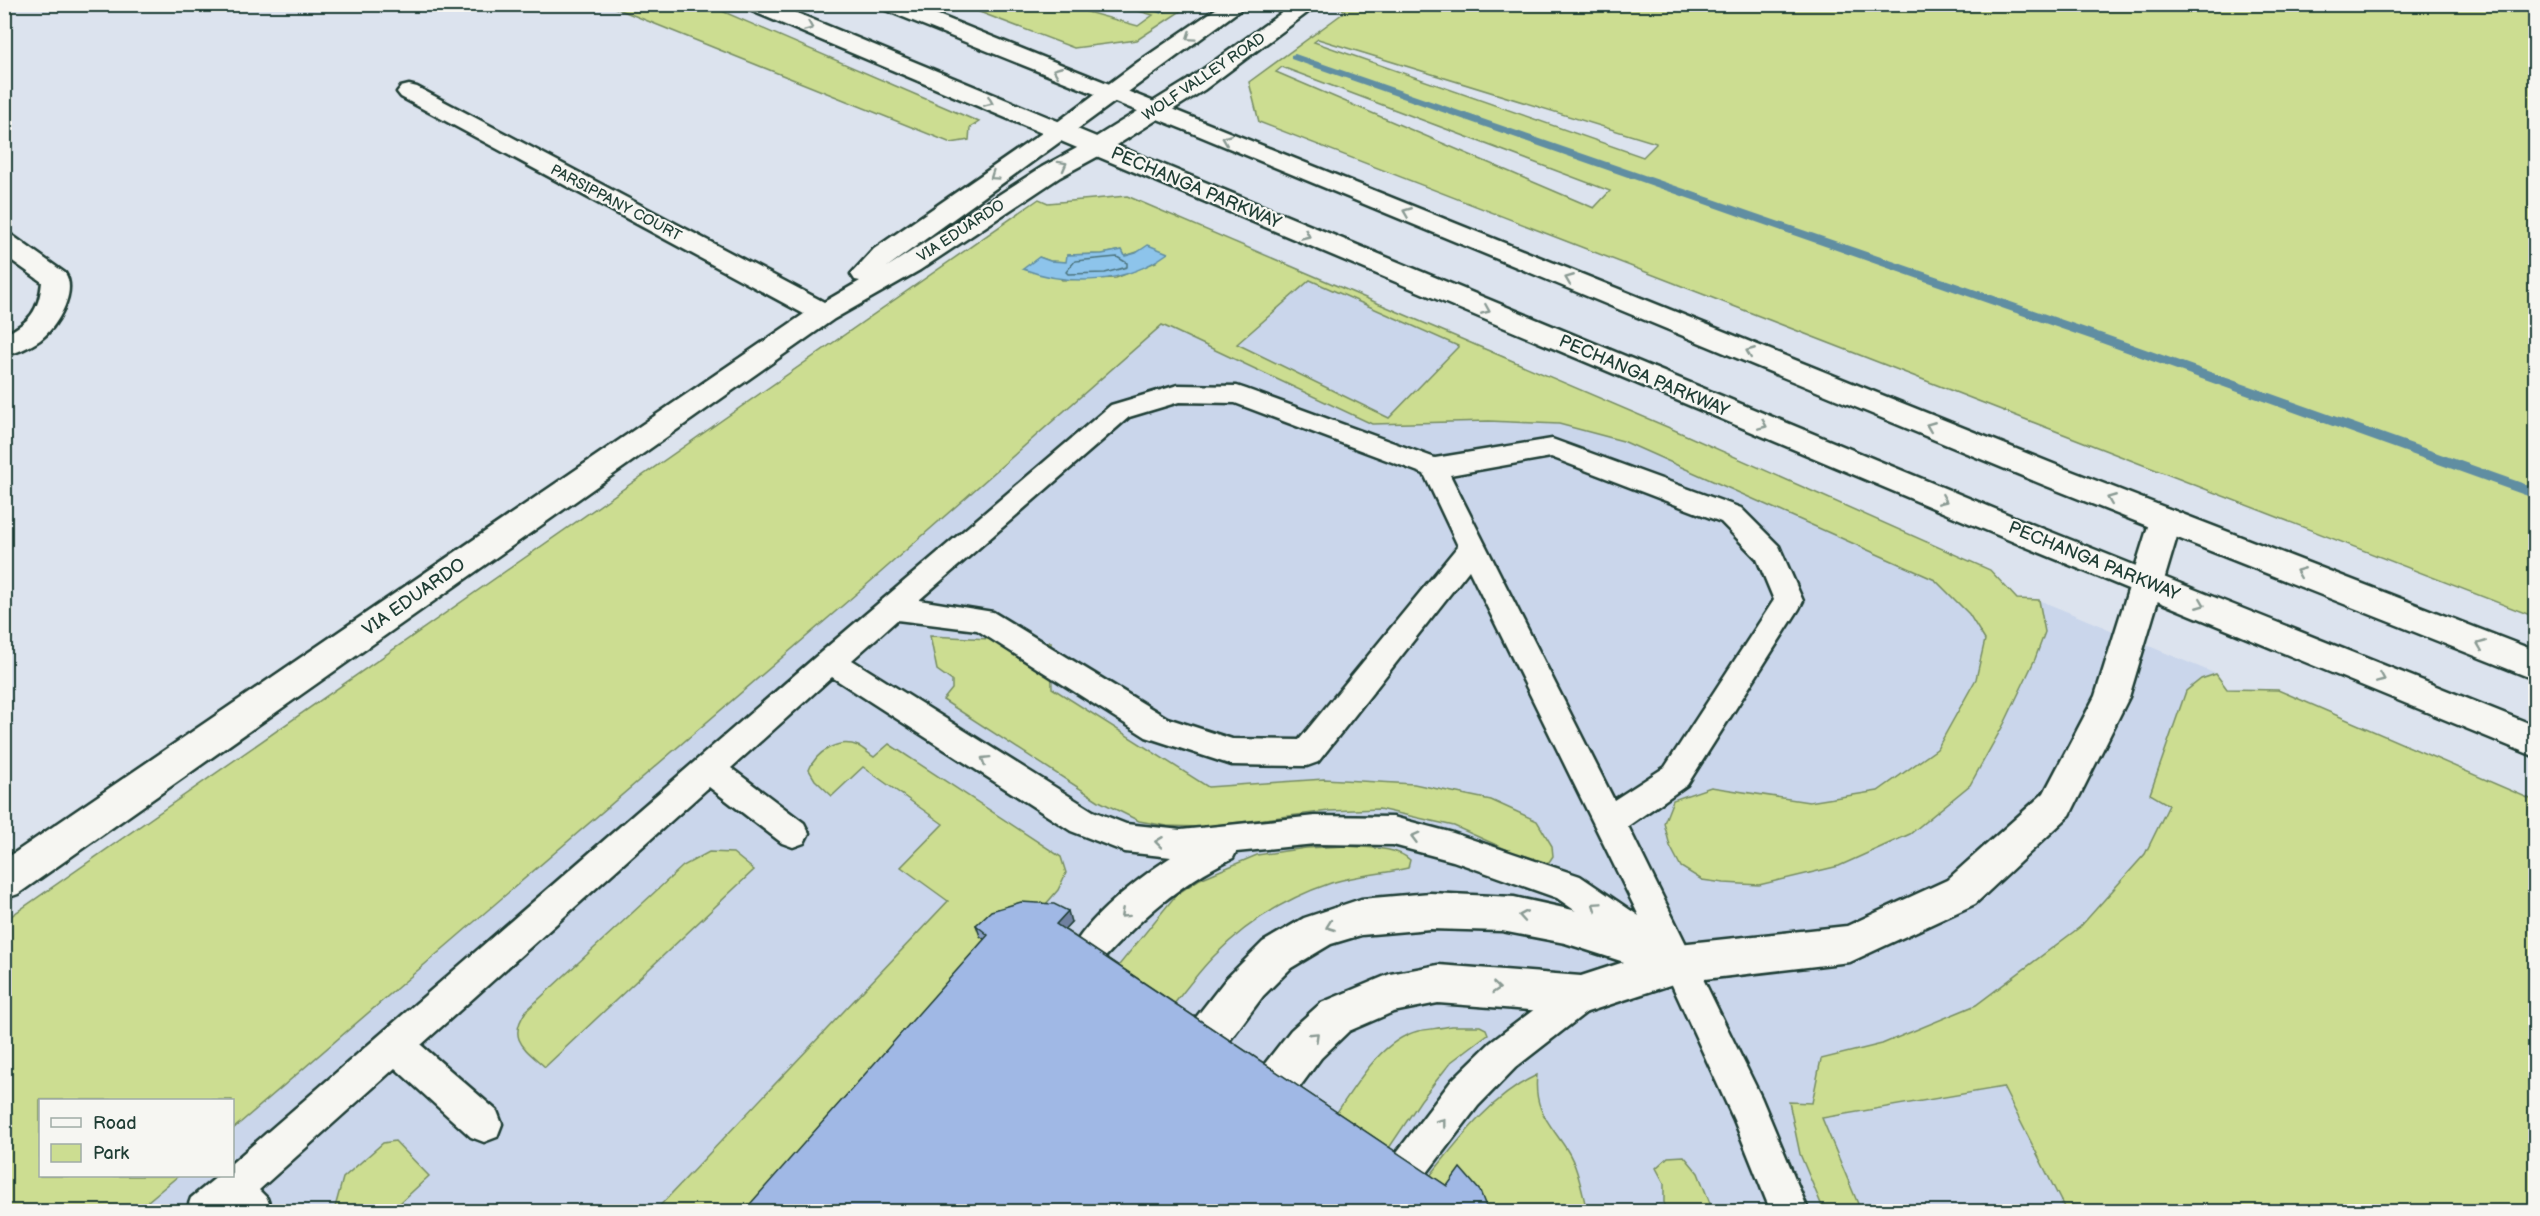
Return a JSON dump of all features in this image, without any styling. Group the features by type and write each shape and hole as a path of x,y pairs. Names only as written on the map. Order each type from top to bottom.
{"main road":[{"name":"PECHANGA PARKWAY","path":"755,4 2003,525 2535,742"},
{"path":"891,4 2166,520 2535,666"},
{"path":"1060,131 1238,4"},
{"name":"WOLF VALLEY ROAD","path":"1098,147 1156,112 1309,4"},
{"name":"PARSIPPANY COURT","path":"409,92 824,312"},
{"name":"VIA EDUARDO","path":"824,312 883,255 1060,131"},
{"name":"VIA EDUARDO","path":"4,882 824,312 911,264 1051,172 1098,147"},
{"path":"4,242 56,279 53,305 31,333 4,347"},
{"path":"1278,1081 1306,1044 1335,1017 1390,993 1438,984 1581,995 1679,963 1850,944 1961,892 2057,804 2112,697 2166,520"},
{"path":"1209,1034 1252,977 1279,954 1317,931 1357,917 1394,911 1494,911 1549,921 1679,963"}],"lane":[{"path":"230,1204 395,1045 830,661 1120,411 1178,393 1237,395 1434,468 1552,448 1731,515 1769,553 1789,601 1676,776 1608,822"},
{"path":"1434,468 1679,963 1748,1110 1790,1212"},
{"path":"891,608 983,620 1157,728 1232,752 1307,753 1472,547"},
{"path":"830,661 1082,820 1125,838 1181,844 1243,840 1315,830 1393,831 1453,847 1568,887 1679,963"},
{"path":"709,769 793,833"},
{"path":"1087,953 1120,916 1171,873 1197,858 1243,840"},
{"path":"1407,1169 1465,1093 1503,1054 1581,995"},
{"path":"395,1045 484,1124"}],"shaded area":[{"path":"1236,241 1672,429 1990,570 2017,599 2039,600 2216,674 2227,689 2278,690 2535,801 2535,1211 93,1212 136,1177 234,1177 233,1099"}],"green space":[{"path":"608,5 708,5 979,122 970,128 969,140 951,143"},
{"path":"961,5 1062,5 1138,26 1153,15 1117,5 1190,5 1137,40 1074,48"},
{"path":"2535,5 2535,617 1259,122 1249,82 1346,11 1335,6","holes":["1318,39 1656,143 1656,144 1643,157 1314,42","1282,67 1610,191 1594,208 1276,72"]},
{"path":"1127,196 1672,429 1990,570 2017,599 2039,600 2045,632 2035,659 2005,722 1970,785 1910,834 1839,866 1759,885 1702,880 1681,867 1670,846 1664,823 1673,800 1711,787 1809,802 1878,791 1937,749 1976,679 1985,640 1969,614 1935,580 1623,441 1559,424 1489,421 1372,424 1162,325 863,588 234,1128 234,1099 39,1099 39,1177 177,1177 136,1211 5,1211 4,921 1039,199 1048,203","holes":["1122,250 1125,256 1143,250 1156,262 1116,278 1062,280 1039,257 1050,261 1067,262 1067,255 1102,254","1310,280 1458,346 1389,418 1237,344"]},
{"path":"930,636 1051,642 1052,688 1208,787 1324,779 1414,784 1491,800 1537,821 1552,846 1553,856 1549,862 1539,864 1454,826 1379,809 1329,811 1201,827 1167,826 1139,821 1099,801 943,700 952,689 952,681 937,670"},
{"path":"2216,674 2227,689 2278,690 2535,801 2535,1211 2066,1211 2003,1087 1822,1118 1861,1211 1824,1211 1800,1154 1789,1102 1812,1103 1821,1059 1882,1044 1976,1005 2080,927 2145,854 2169,805 2150,794 2186,691 2201,679"},
{"path":"889,744 1061,857 1066,873 1058,890 1039,912 980,935 992,945 757,1211 654,1212 948,901 901,867 943,824 863,767 832,796 815,780 809,770 822,752 836,745 858,746 874,757"},
{"path":"1347,846 1380,848 1397,852 1410,860 1408,868 1331,883 1283,904 1253,922 1226,944 1170,1009 1115,970 1176,895 1200,879 1257,855 1306,848"},
{"path":"709,852 733,853 754,870 545,1067 520,1042 518,1029 526,1011 683,866"},
{"path":"1451,1026 1480,1026 1486,1029 1488,1034 1451,1062 1421,1100 1385,1154 1333,1118 1359,1079 1391,1044 1418,1031"},
{"path":"1537,1075 1536,1087 1540,1107 1571,1157 1587,1211 1483,1211 1445,1194 1426,1181 1462,1136 1489,1108 1520,1084"},
{"path":"395,1141 429,1176 399,1204 406,1211 334,1211 343,1178 383,1143"},
{"path":"1684,1156 1698,1173 1713,1211 1664,1211 1664,1183 1656,1168 1668,1157"}],"water":[{"path":"1148,245 1168,253 1134,271 1116,276 1079,280 1041,275 1023,269 1039,257 1050,261 1066,262 1067,255 1102,254 1122,250 1125,256 1136,253"}],"building":[{"path":"1021,902 1054,904 1068,911 1056,924 1447,1186 1460,1168 1480,1191 1488,1212 743,1212 988,935 976,925 991,911"}],"waterway":[{"path":"1144,4 1161,11"},
{"path":"1295,57 2101,338 2536,494"}]}
